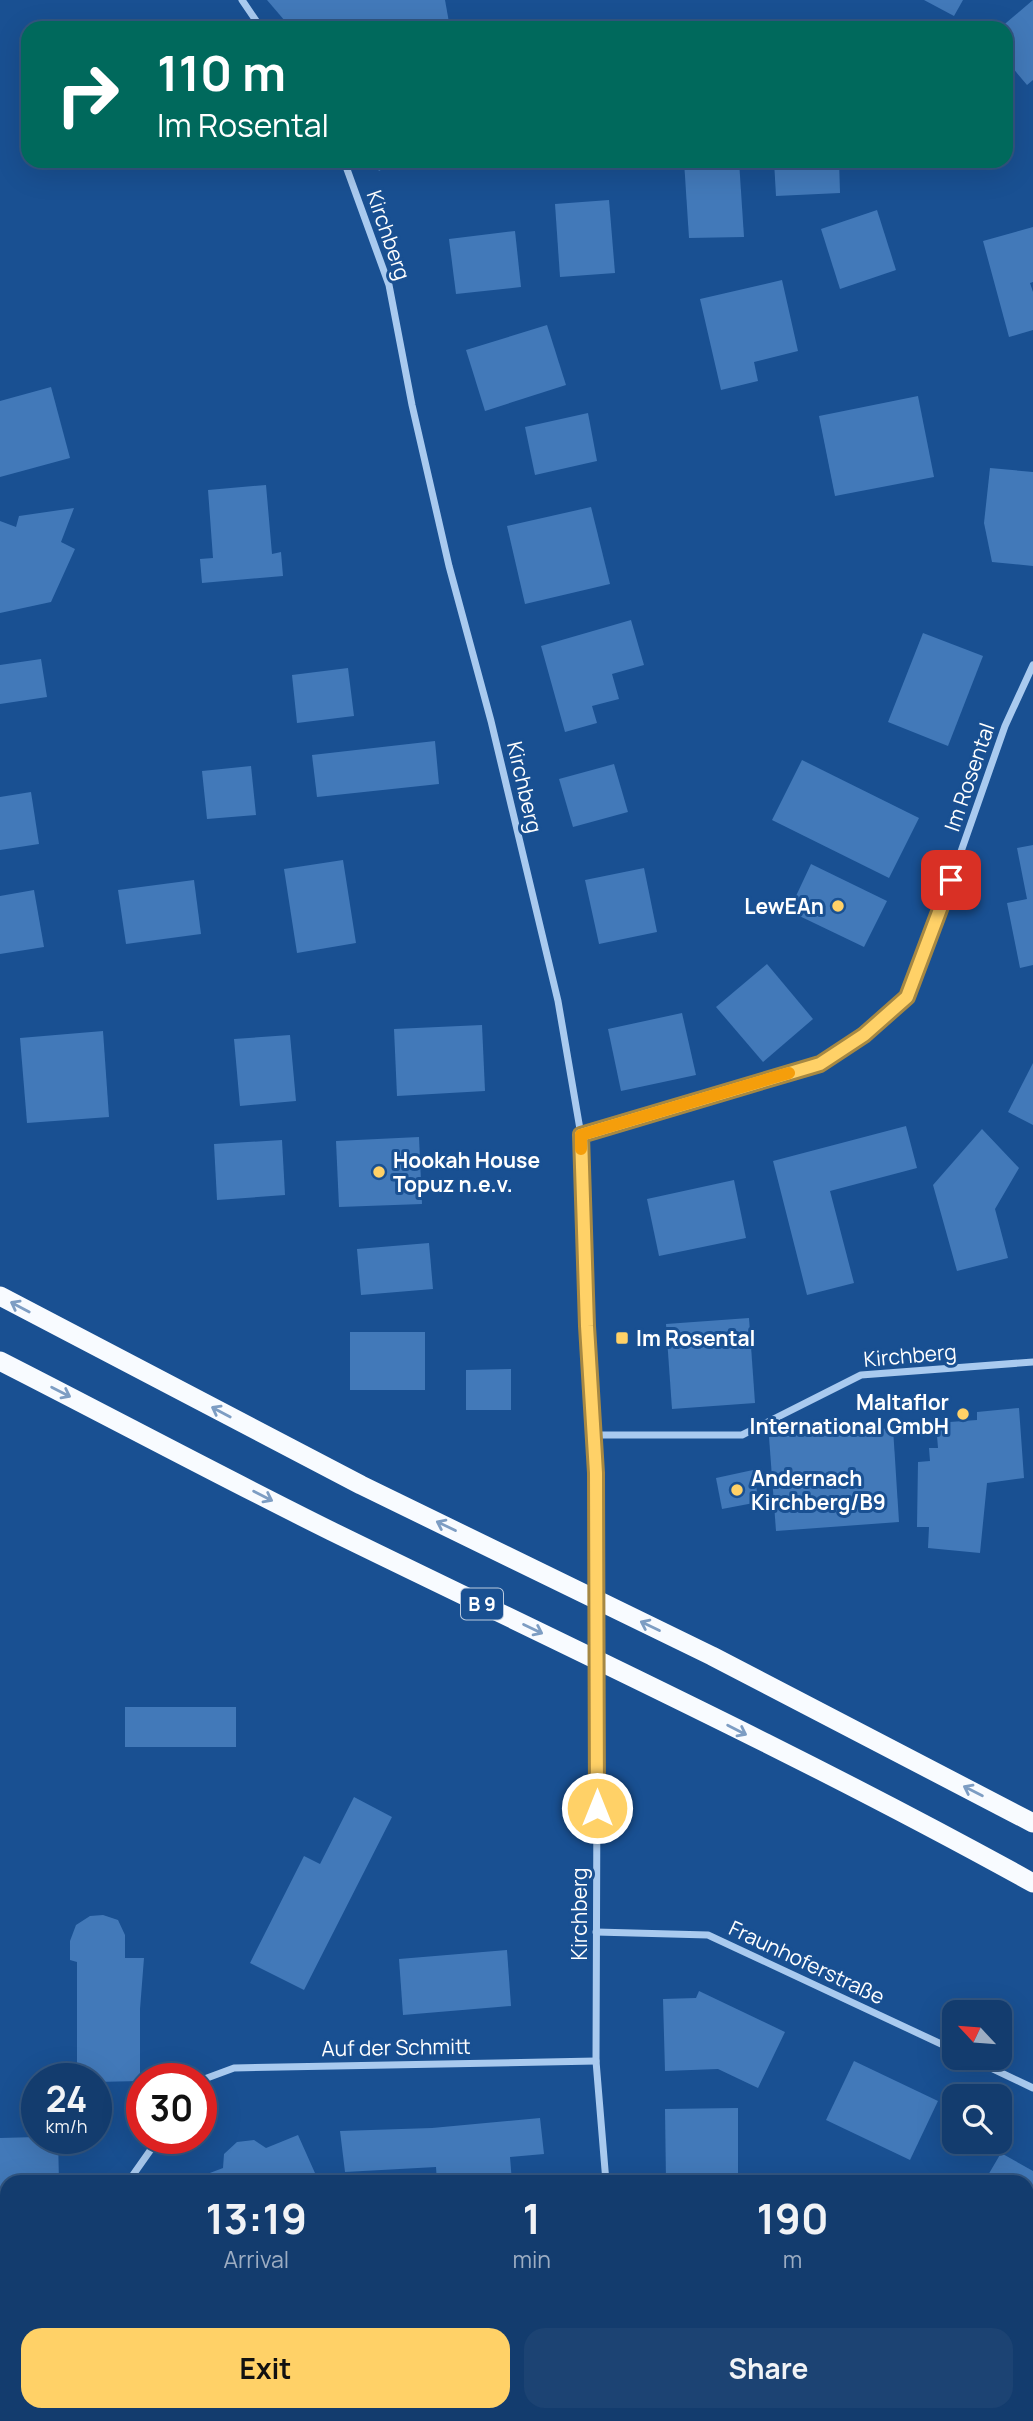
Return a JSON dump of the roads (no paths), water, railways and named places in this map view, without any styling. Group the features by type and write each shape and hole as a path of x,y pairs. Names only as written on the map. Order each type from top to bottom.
{"highway":[{"name":"B 9","path":"0,1296 361,1485 712,1656 1033,1823"},
{"name":"B 9","path":"0,1361 327,1528 695,1708 965,1845 1033,1883"}],"street":[{"path":"242,0 256,21"},
{"name":"Kirchberg","path":"347,168 389,285 412,405 446,552 492,722 558,1001 581,1135 587,1331 596,1473 596,2061 605,2175"},
{"name":"Im Rosental","path":"581,1135 820,1064 864,1035 907,997 1005,726 1033,665"},
{"name":"Kirchberg","path":"594,1435 742,1435 861,1375 1033,1362"},
{"name":"Fraunhoferstraße","path":"596,1933 708,1935 942,2044"},
{"name":"Auf der Schmitt","path":"217,2074 234,2068 596,2061"},
{"path":"995,2070 1033,2088"},
{"path":"133,2175 148,2154"}],"place":[{"name":"LewEAn","path":"838,906"},
{"name":"Hookah House Topuz n.e.v.","path":"379,1172"},
{"name":"Im Rosental","path":"622,1338"},
{"name":"Maltaflor International GmbH","path":"963,1414"},
{"name":"Andernach Kirchberg/B9","path":"737,1490"}]}
